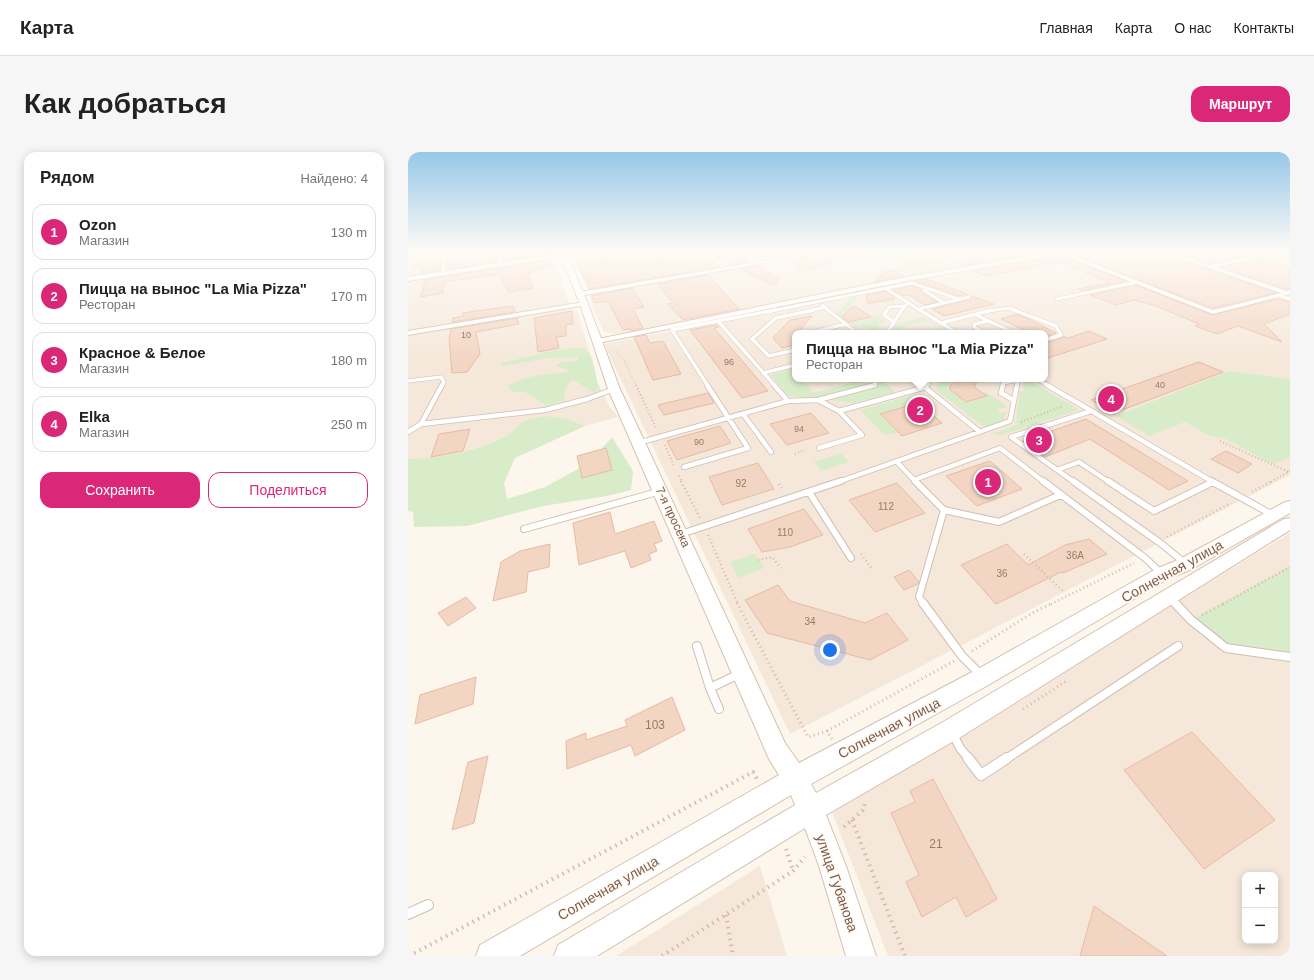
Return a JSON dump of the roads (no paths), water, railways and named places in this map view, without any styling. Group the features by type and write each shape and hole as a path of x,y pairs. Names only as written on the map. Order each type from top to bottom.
{"main road":[{"name":"7-я просека","path":"578,289 598,341 614,389 681,534 777,752 795,779"},
{"name":"Солнечная улица","path":"491,956 795,779 983,677 1162,574 1186,564 1284,515"},
{"name":"Солнечная улица","path":"570,956 779,828 951,730 1170,596 1284,515"},
{"name":"улица Губанова","path":"795,779 811,811 825,846 861,956"}],"street":[{"path":"408,332 636,289"},
{"path":"598,341 863,289"},
{"path":"1154,289 1214,312 1289,295"},
{"path":"1271,289 1289,295"}],"lane":[{"path":"684,467 748,448 672,330 883,289"},
{"path":"886,289 952,330"},
{"path":"920,289 944,303"},
{"path":"925,289 958,300"},
{"path":"1057,299 1106,289"},
{"path":"919,309 969,297"},
{"path":"818,302 853,330"},
{"path":"888,330 893,321 908,303"},
{"path":"893,321 884,315 889,307 904,306"},
{"path":"792,351 769,356 752,339 776,318 825,308"},
{"path":"941,323 976,315 994,309 1010,308 1056,326 1061,335 1048,339"},
{"path":"976,315 1008,330"},
{"path":"718,321 788,401"},
{"path":"979,330 974,327 975,324 988,321"},
{"path":"821,330 846,324"},
{"path":"763,373 792,366"},
{"path":"408,380 436,377 441,378 444,382 421,424"},
{"path":"638,443 788,401 818,400 876,385 876,382"},
{"path":"920,382 980,432"},
{"path":"839,411 926,387 928,382"},
{"path":"1005,382 1003,383 1001,393 1013,400"},
{"path":"681,534 897,462 1010,421 1018,382"},
{"path":"1041,382 1213,482 1284,515"},
{"path":"408,432 421,424 545,410 586,399 614,389"},
{"path":"818,400 839,411 862,435 819,448"},
{"path":"1091,411 1011,437 1163,545 1186,564"},
{"path":"743,414 771,452"},
{"path":"914,480 1000,448 1144,558 1162,574"},
{"path":"897,462 944,510 999,522 1060,495"},
{"path":"1057,470 1080,462 1154,511 1213,482"},
{"path":"524,529 661,491"},
{"path":"809,492 850,558"},
{"path":"944,510 919,597 962,656 983,677"},
{"path":"1170,596 1191,620 1226,648 1290,657"},
{"path":"697,646 710,688 719,709"},
{"path":"951,730 960,748 981,775 1178,646"},
{"path":"710,688 743,673"},
{"path":"408,914 428,905"}],"place":[{"name":"Elka","path":"1111,399"},
{"name":"Пицца на вынос \"La Mia Pizza\"","path":"920,410"},
{"name":"Красное & Белое","path":"1039,440"},
{"name":"Ozon","path":"988,482"}]}
